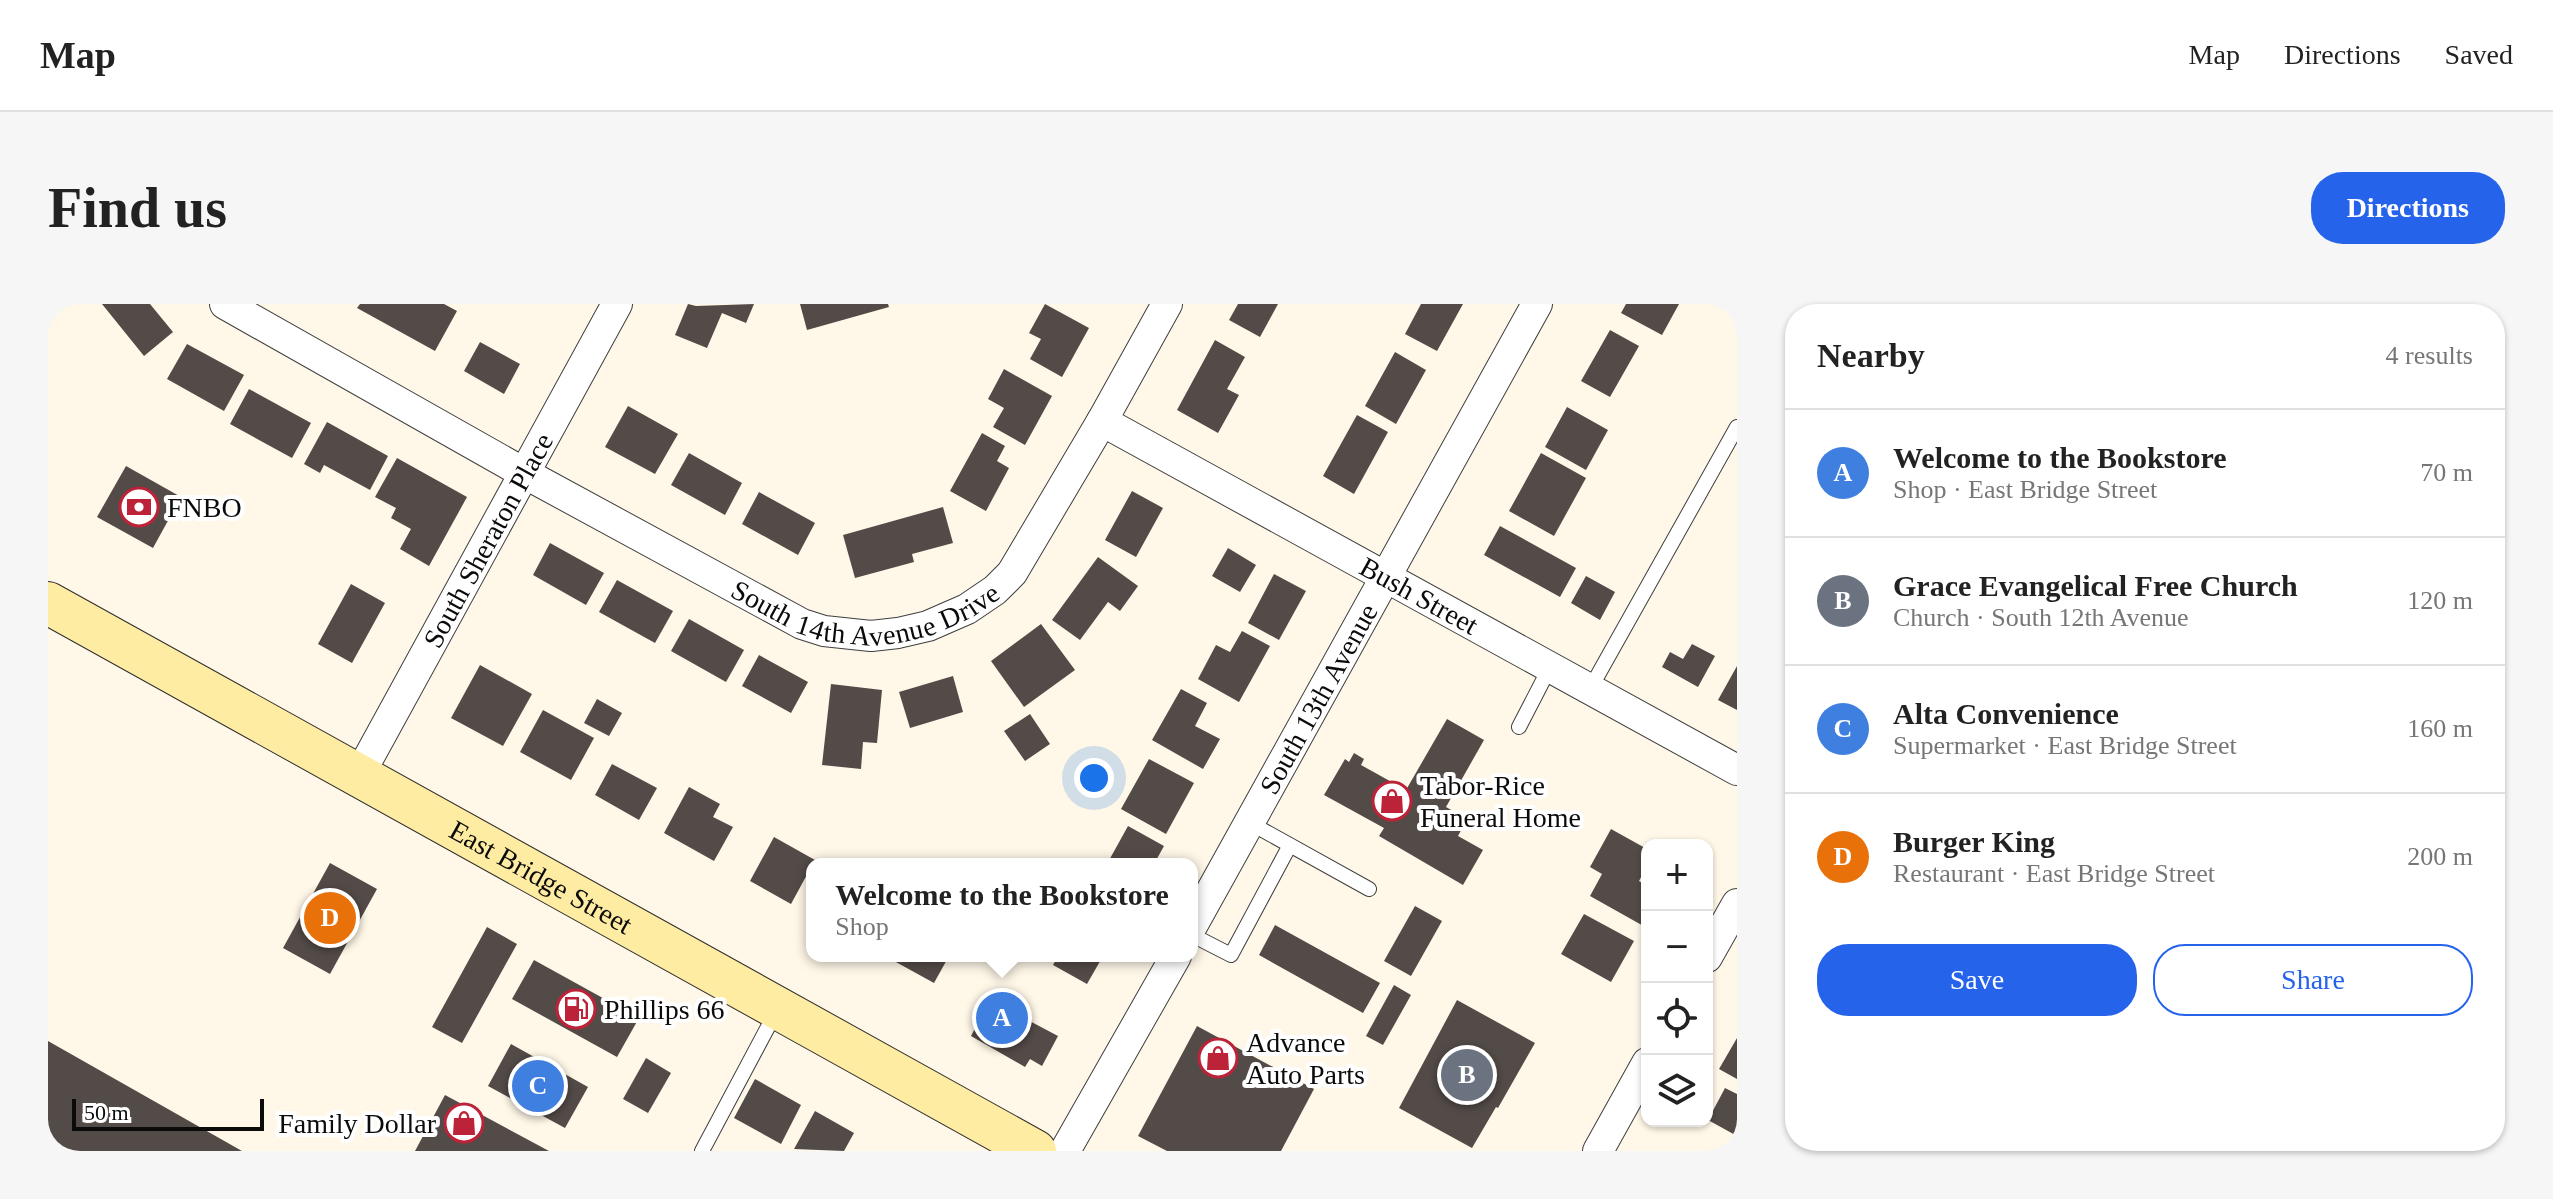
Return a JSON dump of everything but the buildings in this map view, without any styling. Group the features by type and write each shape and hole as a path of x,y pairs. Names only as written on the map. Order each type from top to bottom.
{"main road":[{"name":"East Bridge Street","path":"48,603 1035,1151"}],"street":[{"name":"South 14th Avenue Drive","path":"225,304 524,473 802,624 824,631 871,636 898,633 949,619 995,590 1018,564 1167,304"},
{"name":"South Sheraton Place","path":"358,777 617,304"},
{"name":"South 13th Avenue","path":"1198,915 1537,304"},
{"name":"Bush Street","path":"1102,421 1737,770"},
{"path":"1713,946 1737,904"},
{"path":"1065,1151 1173,962"},
{"path":"1598,1151 1641,1074"}],"lane":[{"path":"1590,689 1737,427"},
{"path":"1519,727 1550,667"},
{"path":"1250,823 1369,889"},
{"path":"1198,938 1231,955 1290,845"},
{"path":"702,1151 778,1009"}],"place":[{"name":"FNBO","path":"139,507"},
{"name":"Tabor-Rice Funeral Home","path":"1392,801"},
{"name":"Burger King","path":"330,918"},
{"name":"Phillips 66","path":"576,1009"},
{"name":"Welcome to the Bookstore","path":"1002,1018"},
{"name":"Advance Auto Parts","path":"1218,1058"},
{"name":"Grace Evangelical Free Church","path":"1467,1075"},
{"name":"Alta Convenience","path":"538,1086"},
{"name":"Family Dollar","path":"464,1123"}]}
